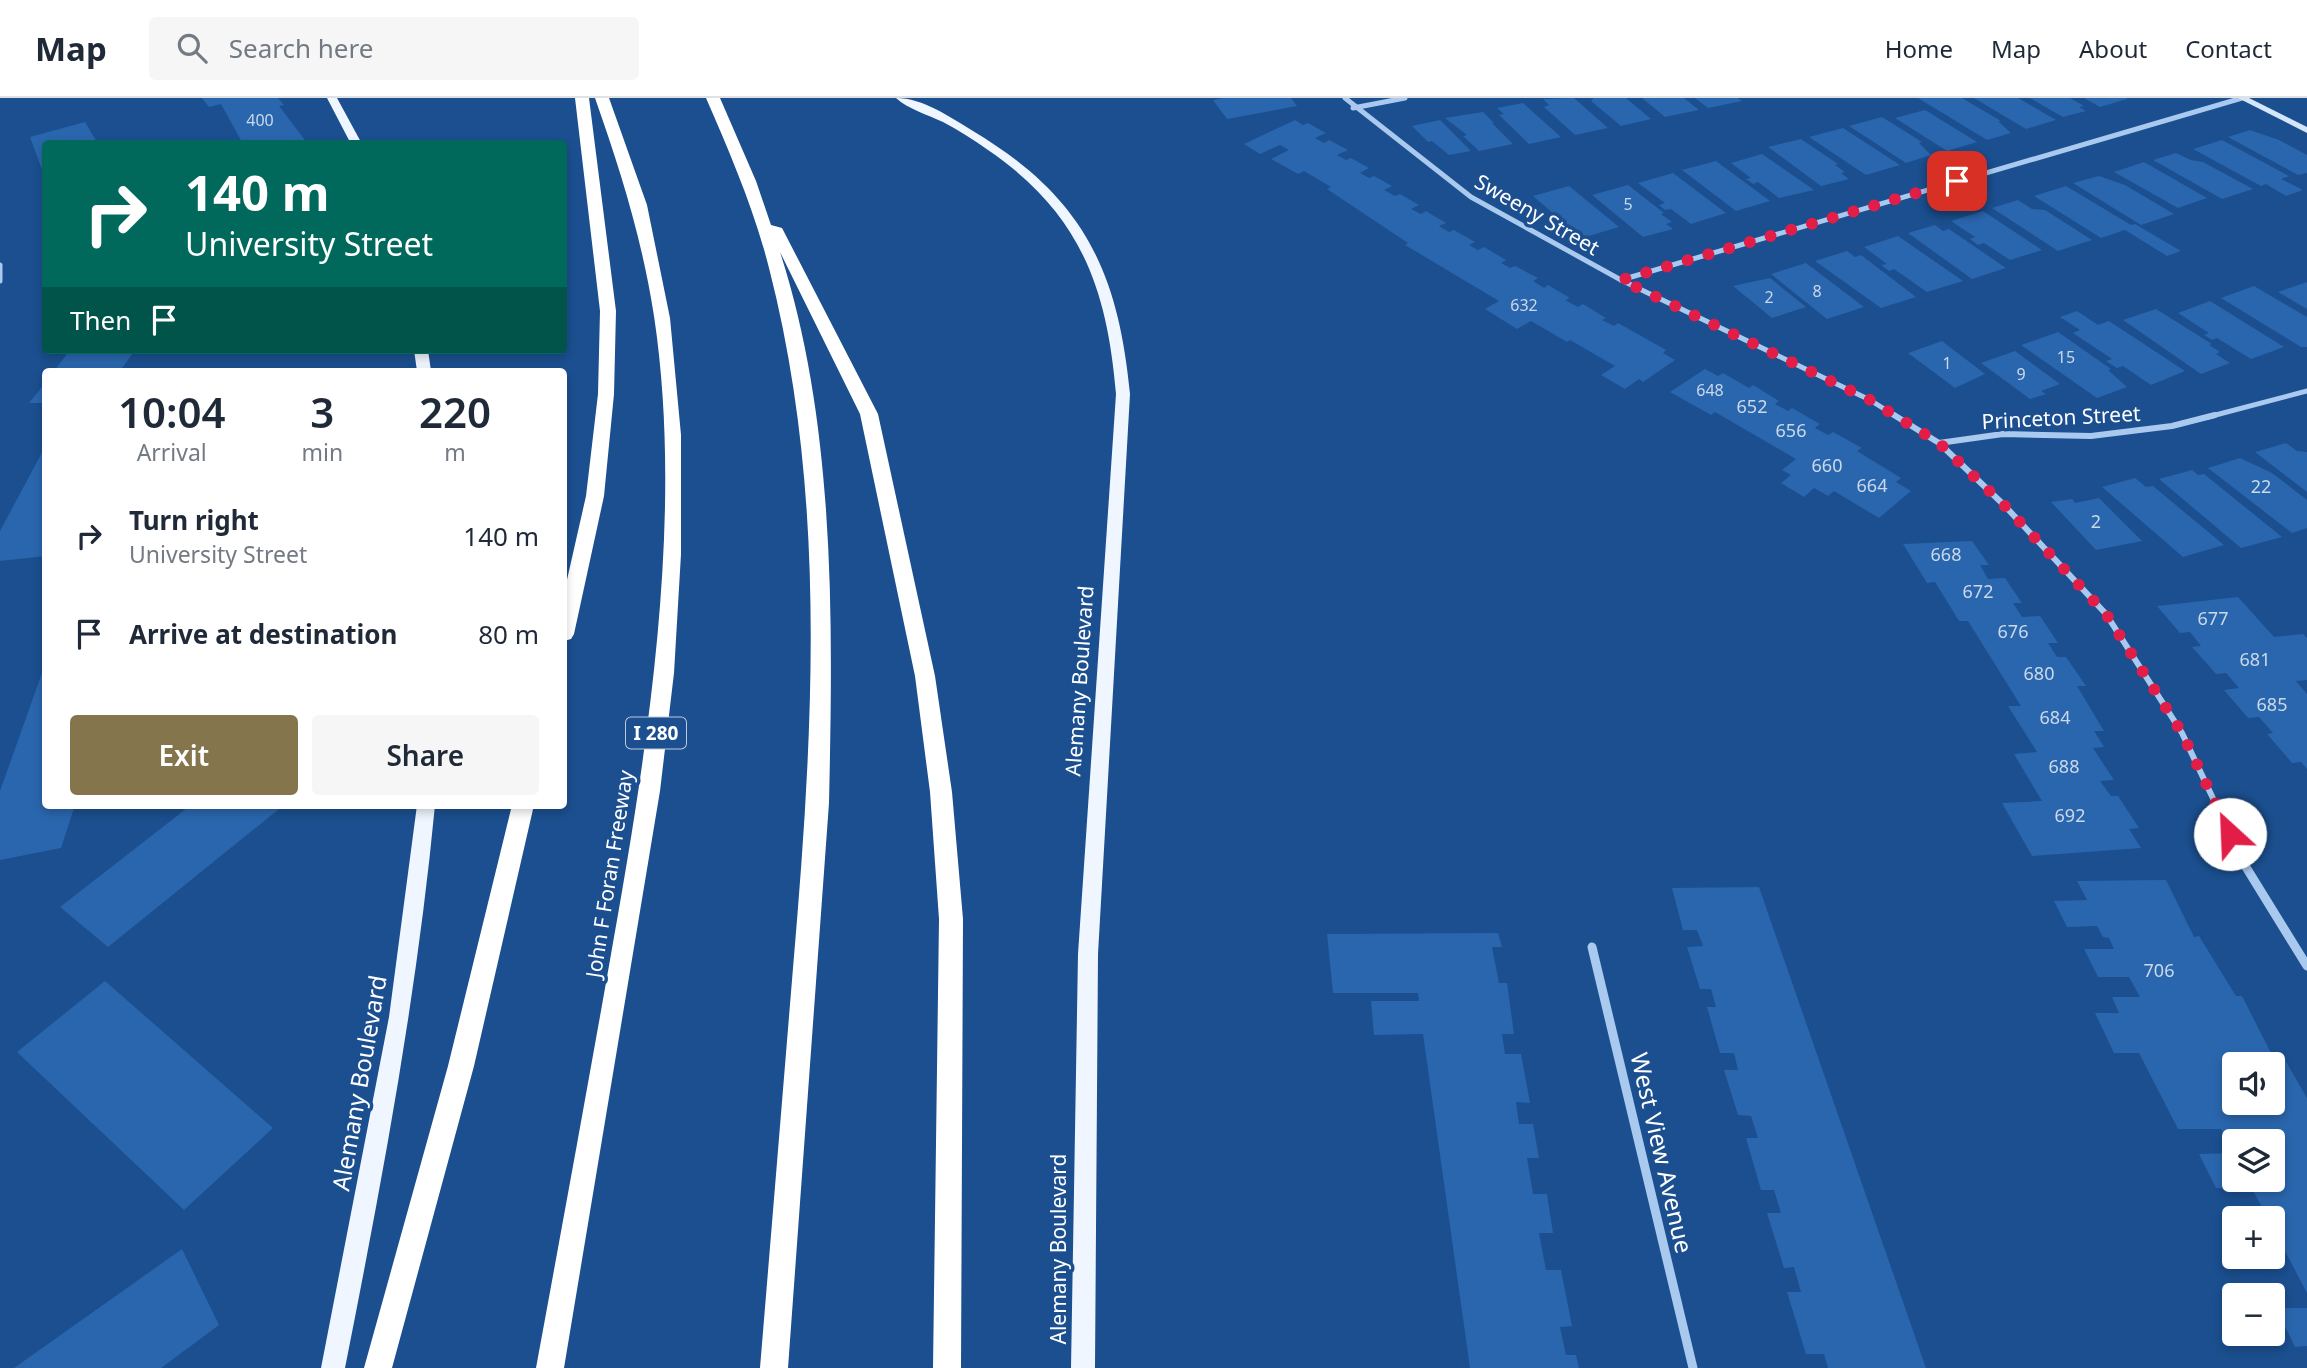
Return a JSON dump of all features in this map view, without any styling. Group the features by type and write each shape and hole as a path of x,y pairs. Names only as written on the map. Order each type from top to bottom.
{"highway":[{"path":"567,621 595,496 606,394 608,312 582,98"},
{"name":"John F Foran Freeway","path":"550,1368 643,840 663,662 672,514 668,395 658,298 640,208 602,98"},
{"path":"713,98 746,170 869,414 925,677 941,792 951,919 947,1368"},
{"path":"746,170 782,288 801,382 815,497 822,634 813,879 774,1368"},
{"path":"378,1368 461,1066 522,809"}],"main road":[{"path":"332,98 355,140"},
{"name":"Alemany Boulevard","path":"901,98 979,138 1045,191 1074,226 1095,262 1111,302 1122,348 1123,394 1088,954 1083,1368"},
{"path":"2242,98 2307,130"},
{"name":"Alemany Boulevard","path":"333,1368 381,1132 419,885 426,809"}],"street":[{"name":"Sweeny Street","path":"1345,98 1353,108 1471,197 1621,280 1870,400 1939,443 2004,505 2106,614 2182,733 2241,859 2307,966"},
{"path":"1353,108 1405,98"},
{"path":"1621,280 2242,98"},
{"path":"0,265 0,281"},
{"name":"Princeton Street","path":"1939,443 2003,434 2091,436 2172,426 2307,391"},
{"name":"West View Avenue","path":"1592,947 1693,1368"}],"building":[{"path":"202,98 278,98 284,105 279,106 305,140 241,140 221,104 209,107"},
{"path":"1291,98 1297,106 1227,119 1213,100"},
{"path":"1574,98 1608,128 1575,135 1544,107 1549,105 1543,99"},
{"path":"1594,98 1626,98 1651,119 1621,126 1591,101"},
{"path":"1642,98 1684,98 1699,110 1665,117"},
{"path":"1695,98 1738,98 1742,101 1708,108"},
{"path":"1918,98 1962,98 2001,121 1998,121 2011,133 1987,140"},
{"path":"1974,98 2018,98 2056,120 2026,129"},
{"path":"2030,98 2070,98 2084,106 2079,107 2086,111 2063,117"},
{"path":"2084,98 2127,98 2127,99 2100,107"},
{"path":"1523,103 1561,137 1529,144 1499,115 1504,114 1497,108"},
{"path":"1925,110 1977,142 1947,151 1895,118"},
{"path":"1483,112 1513,144 1479,151 1463,136 1467,135 1445,118"},
{"path":"1882,117 1922,142 1919,143 1931,155 1906,163 1849,126"},
{"path":"1295,120 1303,125 1308,123 1326,133 1315,138 1324,143 1329,140 1348,150 1337,155 1346,160 1351,158 1369,168 1360,173 1369,178 1374,176 1392,186 1384,190 1395,196 1400,194 1419,205 1411,209 1421,214 1426,211 1446,223 1439,226 1449,232 1454,230 1475,242 1469,245 1478,250 1484,247 1506,260 1501,263 1510,268 1515,266 1538,278 1533,281 1544,288 1548,285 1570,298 1565,300 1578,307 1583,304 1614,326 1618,323 1666,350 1663,353 1675,360 1643,382 1639,379 1625,389 1601,375 1615,366 1570,340 1567,342 1531,321 1517,329 1485,309 1499,301 1405,245 1408,243 1327,189 1331,187 1304,171 1298,174 1271,159 1289,150 1280,145 1260,154 1244,144"},
{"path":"1440,120 1471,151 1449,155 1432,141 1428,142 1412,126"},
{"path":"85,122 96,140 42,140 42,170 30,137"},
{"path":"1843,128 1900,165 1866,175 1809,137"},
{"path":"2250,130 2279,140 2307,155 2307,173 2298,175 2228,137"},
{"path":"1801,139 1838,164 1835,165 1845,172 1841,173 1849,179 1821,186 1768,147"},
{"path":"2222,140 2289,176 2281,179 2303,190 2286,196 2266,184 2261,186 2193,149"},
{"path":"2176,153 2203,162 2253,189 2222,199 2153,160"},
{"path":"1762,154 1814,190 1779,198 1758,182 1753,184 1746,179 1751,178 1731,163"},
{"path":"1716,161 1770,201 1736,211 1682,170"},
{"path":"2144,162 2207,198 2178,208 2114,172"},
{"path":"1673,173 1726,213 1691,224 1671,209 1665,210 1659,205 1665,203 1638,183"},
{"path":"2099,176 2125,185 2174,214 2141,225 2073,183"},
{"path":"1628,185 1664,213 1661,214 1672,222 1666,224 1673,229 1643,237 1592,195"},
{"path":"1569,186 1619,227 1582,238 1533,196"},
{"path":"2066,186 2181,251 2167,256 2125,230 2101,238 2034,196"},
{"path":"2018,200 2032,209 2045,210 2092,240 2058,251 1992,208"},
{"path":"1983,211 2042,250 2010,260 1984,243 1978,245 1970,239 1975,237 1951,221"},
{"path":"1935,225 1943,231 1949,229 2006,268 1972,279 1908,233"},
{"path":"1898,236 1963,281 1927,292 1894,269 1889,271 1881,265 1887,264 1864,247"},
{"path":"1847,251 1855,257 1861,255 1916,297 1881,308 1815,261"},
{"path":"1806,263 1864,307 1827,319 1771,274"},
{"path":"1770,278 1806,307 1772,318 1733,286"},
{"path":"2307,282 2307,309 2278,292"},
{"path":"2254,286 2307,317 2307,347 2301,347 2221,298"},
{"path":"2210,301 2284,347 2251,359 2217,338 2212,340 2204,335 2209,333 2178,313"},
{"path":"2156,309 2212,344 2209,345 2220,352 2216,354 2230,363 2201,374 2123,320"},
{"path":"2077,311 2098,325 2109,321 2185,371 2151,385 2123,366 2117,368 2106,361 2112,359 2073,333 2080,330 2060,317"},
{"path":"2058,332 2111,369 2108,370 2127,387 2097,398 2021,345"},
{"path":"1942,341 1985,374 1955,388 1908,353"},
{"path":"2015,351 2060,384 2041,391 2046,394 2030,399 1981,363"},
{"path":"67,354 132,354 122,368 56,368"},
{"path":"1705,369 1718,376 1723,373 1749,388 1753,385 1779,401 1775,404 1788,411 1792,408 1820,424 1815,428 1828,435 1833,432 1862,448 1857,451 1901,478 1896,482 1911,491 1879,518 1834,491 1828,496 1814,488 1804,497 1781,483 1791,475 1782,470 1796,459 1715,412 1711,415 1670,392"},
{"path":"42,387 42,403 29,403"},
{"path":"2286,443 2297,451 2307,452 2307,492 2255,452"},
{"path":"42,452 42,556 0,561 0,531"},
{"path":"2240,458 2272,473 2307,500 2307,528 2292,533 2208,468"},
{"path":"2192,470 2198,475 2204,474 2282,537 2241,548 2159,479"},
{"path":"2135,478 2146,487 2153,486 2224,545 2183,557 2102,487"},
{"path":"2099,498 2142,541 2096,550 2051,502 2072,499 2075,503"},
{"path":"1972,541 1989,565 1980,565 1988,579 2005,578 2022,603 2013,603 2022,617 2040,616 2058,643 2048,643 2057,657 2066,657 2086,686 2077,686 2104,731 2094,731 2104,747 2093,748 2114,780 2100,781 2111,796 2118,796 2139,828 2129,829 2141,848 2032,856 2002,803 2042,801 2014,754 2037,752 2008,706 2021,706 1968,621 1959,621 1935,582 1927,583 1903,544"},
{"path":"2238,597 2274,637 2303,634 2307,638 2307,680 2296,681 2307,694 2307,769 2301,762 2292,763 2267,734 2273,733 2259,717 2248,718 2224,690 2239,688 2226,673 2216,674 2192,647 2201,646 2190,632 2180,633 2157,606"},
{"path":"42,673 42,809 74,809 61,848 0,860 0,791"},
{"path":"186,809 279,809 108,947 60,907"},
{"path":"2166,880 2194,937 2199,936 2236,996 2242,996 2270,1052 2222,1052 2222,1115 2285,1115 2285,1060 2307,1098 2307,1293 2285,1253 2285,1206 2261,1206 2254,1192 2285,1192 2285,1129 2178,1129 2139,1053 2114,1053 2095,1013 2119,1013 2112,997 2140,997 2129,977 2098,977 2084,949 2114,949 2109,938 2103,937 2097,926 2067,927 2054,901 2087,900 2077,881"},
{"path":"1759,887 1926,1368 1828,1368 1824,1354 1806,1354 1787,1292 1801,1292 1794,1267 1784,1268 1767,1213 1781,1213 1774,1190 1761,1190 1746,1138 1758,1138 1751,1116 1738,1115 1724,1070 1738,1070 1734,1053 1720,1053 1707,1007 1716,1007 1711,989 1700,989 1687,947 1703,946 1697,930 1683,930 1672,888"},
{"path":"1498,933 1502,947 1492,947 1499,983 1507,983 1514,1034 1502,1034 1505,1054 1521,1054 1530,1103 1516,1102 1519,1124 1533,1124 1539,1158 1527,1158 1533,1194 1547,1194 1553,1233 1539,1233 1546,1270 1561,1270 1572,1326 1560,1327 1566,1355 1576,1355 1579,1368 1470,1368 1423,1034 1374,1035 1371,1001 1419,1001 1418,993 1333,993 1327,934"},
{"path":"105,981 273,1128 184,1210 17,1052"},
{"path":"2222,1153 2222,1188 2216,1188 2199,1154"},
{"path":"182,1249 219,1325 161,1368 14,1368"},
{"path":"2285,1308 2307,1308 2307,1346 2295,1347 2285,1326"}],"route":[{"path":"1957,181 1621,280 1870,400 1939,443 2004,505 2106,614 2182,733 2230,834"}]}
